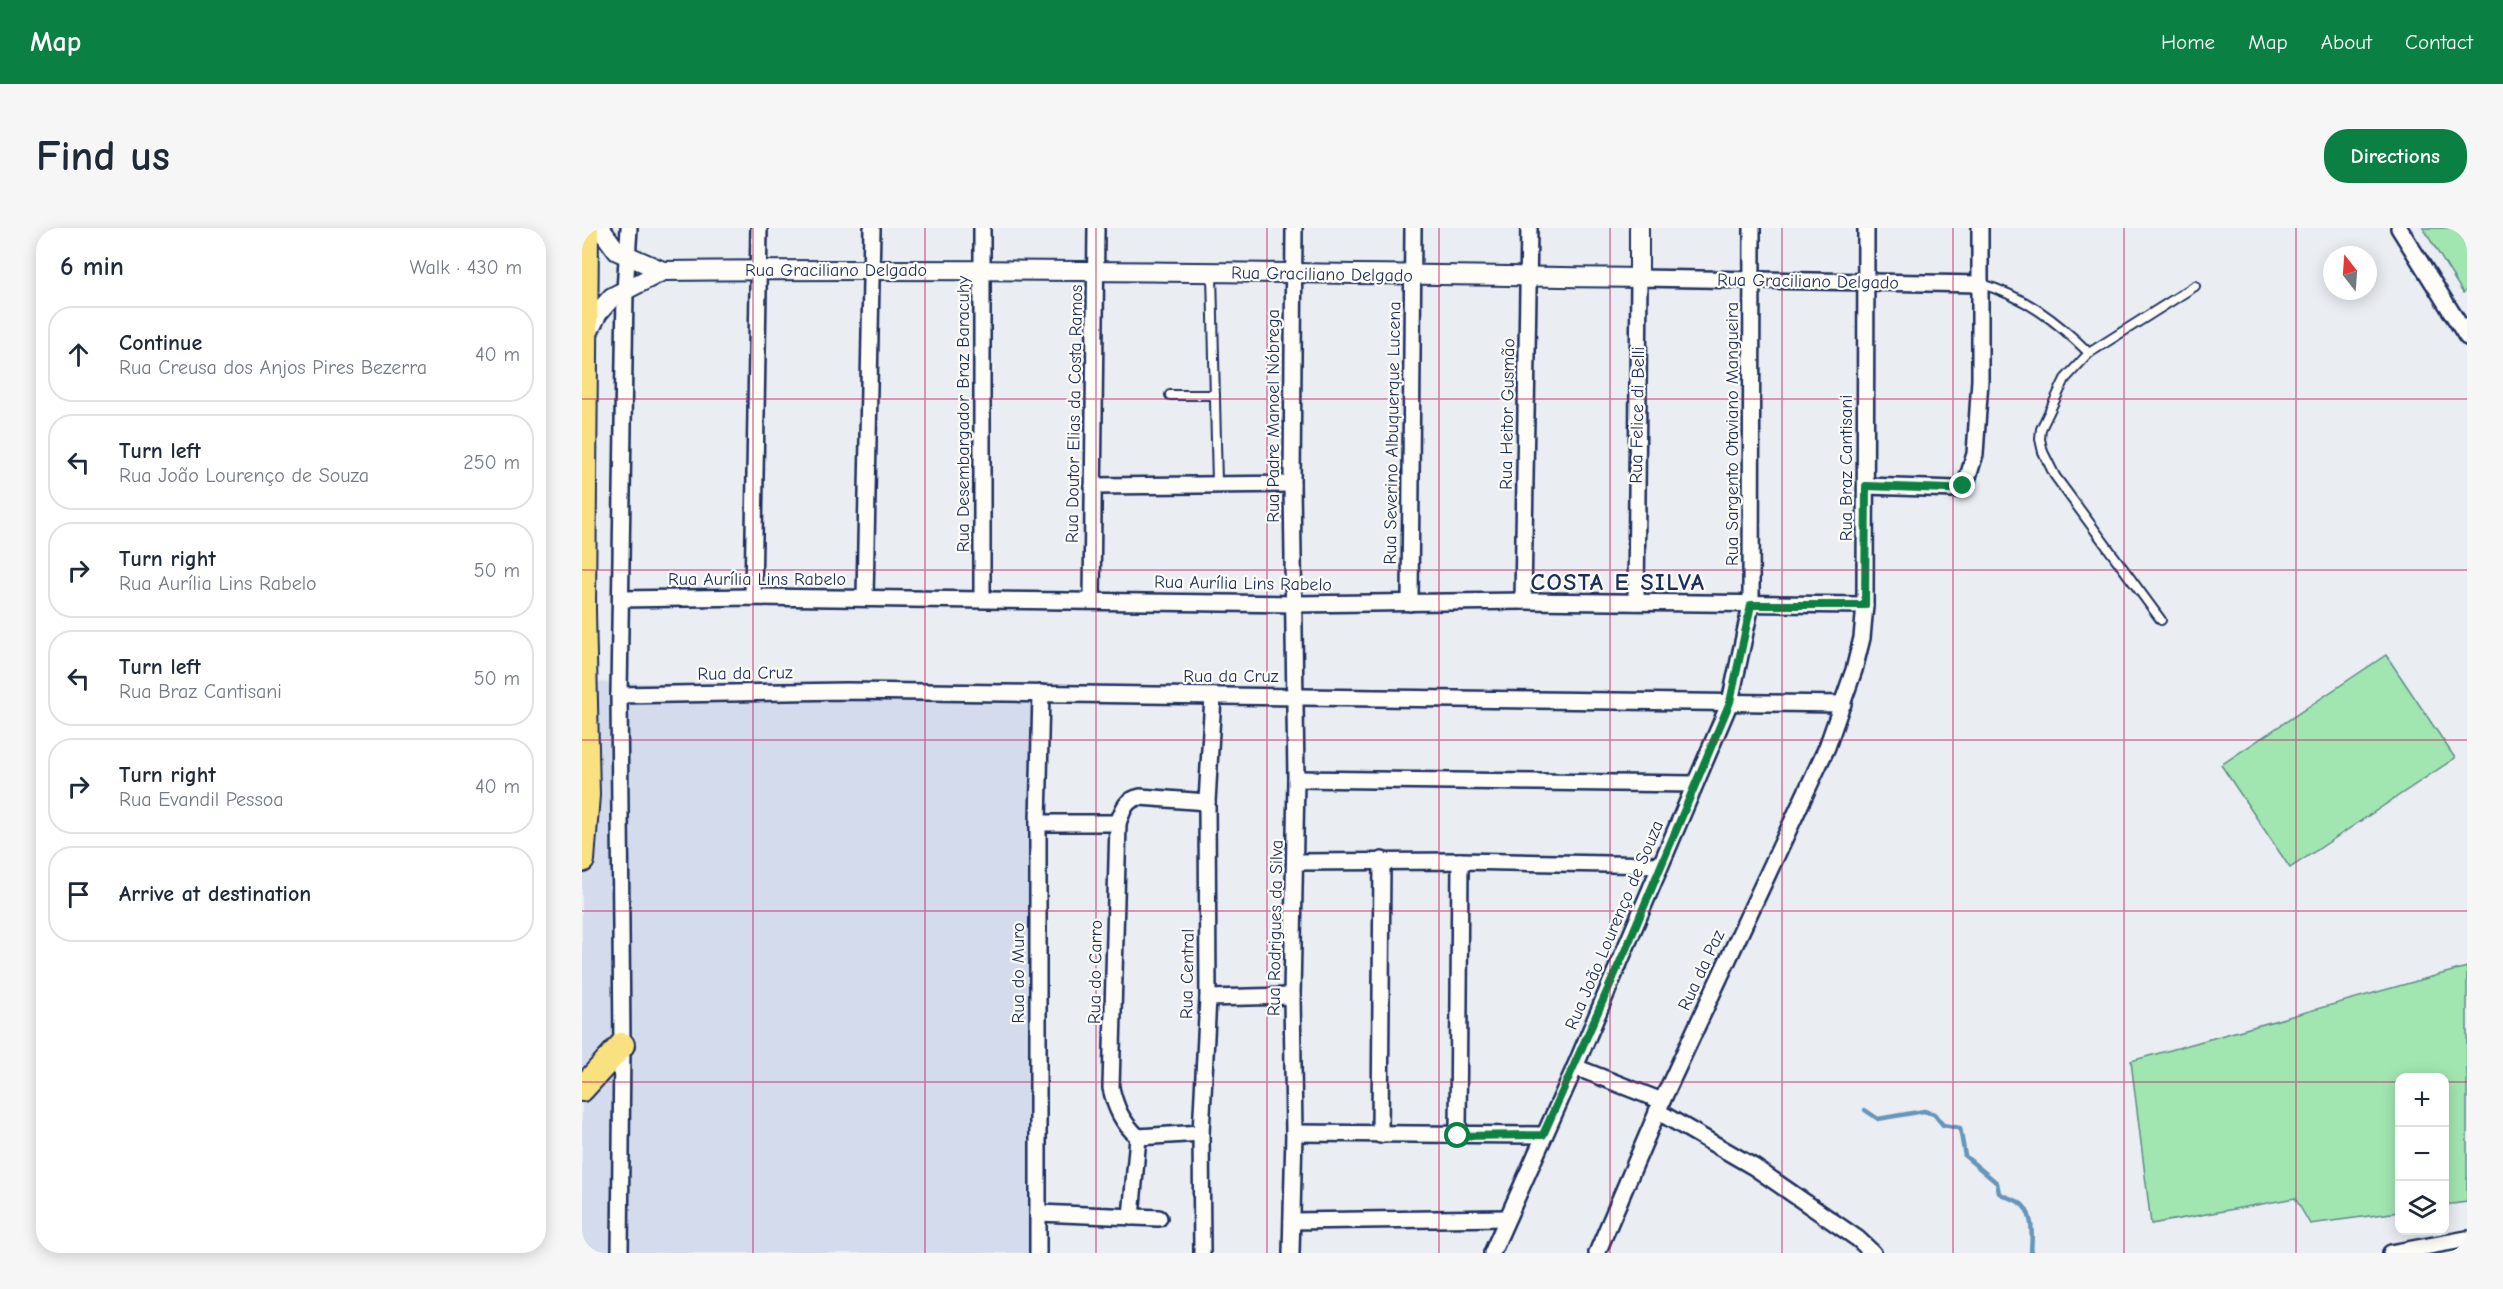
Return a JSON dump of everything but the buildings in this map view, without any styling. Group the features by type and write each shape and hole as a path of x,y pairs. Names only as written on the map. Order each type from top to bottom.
{"highway":[{"path":"582,860 586,228"},
{"path":"582,1089 622,1045"}],"street":[{"name":"Rua Graciliano Delgado","path":"600,228 617,251 663,271 982,270 1212,274 1293,272 1981,284"},
{"path":"620,1253 622,1045 620,695 625,291 629,228"},
{"path":"753,597 754,415 760,270 759,228"},
{"path":"866,598 872,228"},
{"name":"Rua Desembargador Braz Baracuhy","path":"982,228 982,599"},
{"name":"Rua Doutor Elias da Costa Ramos","path":"1092,600 1096,228"},
{"name":"Rua Padre Manoel Nóbrega","path":"1294,228 1292,484 1294,604"},
{"name":"Rua Severino Albuquerque Lucena","path":"1410,603 1413,228"},
{"name":"Rua Heitor Gusmão","path":"1522,601 1529,228"},
{"name":"Rua Felice di Belli","path":"1636,602 1639,228"},
{"name":"Rua Sargento Otaviano Mangueira","path":"1751,605 1752,228"},
{"name":"Rua Braz Cantisani","path":"1843,704 1857,659 1865,605 1866,228"},
{"path":"1866,486 1949,489 1963,486 1971,472 1976,454 1980,380 1980,228"},
{"path":"2399,228 2467,338"},
{"name":"Rua Graciliano Delgado","path":"585,338 598,313 612,297 663,271"},
{"path":"1093,486 1292,484"},
{"name":"Rua Aurília Lins Rabelo","path":"621,599 753,597 1294,604 1522,601 1865,605"},
{"name":"Rua Rodrigues da Silva","path":"1291,1253 1294,1133 1292,996 1296,862 1294,604"},
{"name":"Rua João Lourenço de Souza","path":"1492,1253 1575,1067 1730,702 1751,605"},
{"name":"Rua da Cruz","path":"620,695 846,691 1843,704"},
{"name":"Rua do Muro","path":"1038,1253 1038,823 1041,693"},
{"name":"Rua Central","path":"1202,1253 1201,1133 1208,998 1207,802 1213,696"},
{"name":"Rua da Paz","path":"1597,1253 1660,1106 1827,747 1843,704"},
{"path":"1296,779 1694,784"},
{"path":"1038,823 1118,823 1125,805 1131,799 1140,797 1207,802"},
{"name":"Rua do Carro","path":"1118,823 1111,1088 1116,1110 1126,1126 1138,1137"},
{"path":"1380,1135 1382,860"},
{"path":"1296,862 1382,860 1660,865"},
{"path":"1458,1136 1460,861"},
{"path":"1208,998 1292,996"},
{"path":"1575,1067 1660,1106 1754,1167 1855,1246 1873,1253"},
{"path":"1131,1217 1138,1137 1201,1133"},
{"path":"1294,1133 1543,1135"},
{"path":"1038,1214 1159,1218"},
{"path":"1292,1221 1506,1218"},
{"path":"2391,1253 2467,1239"}],"lane":[{"path":"1212,274 1216,483"},
{"path":"1981,284 2006,291 2060,324 2089,353"},
{"path":"2161,620 2055,476 2043,452 2040,439 2041,429 2066,379 2089,353 2195,286"},
{"path":"1170,395 1215,394"}],"shaded area":[{"path":"582,682 1040,690 1037,1253 582,1253"}],"green space":[{"path":"2423,228 2467,228 2467,290 2463,293"},
{"path":"2386,655 2455,758 2290,868 2221,765"},
{"path":"2467,967 2467,1202 2449,1204 2449,1073 2395,1073 2395,1213 2310,1224 2295,1198 2151,1224 2131,1061"}],"waterway":[{"path":"1865,1110 1878,1119 1924,1111 1934,1114 1943,1125 1960,1128 1965,1156 1997,1183 1999,1193 2017,1201 2027,1211 2031,1224 2031,1253"}],"district":[{"name":"COSTA E SILVA","path":"1618,582"}],"route":[{"path":"1458,1136 1543,1135 1629,942 1730,702 1751,605 1865,605 1866,486 1949,489 1963,486"}]}
